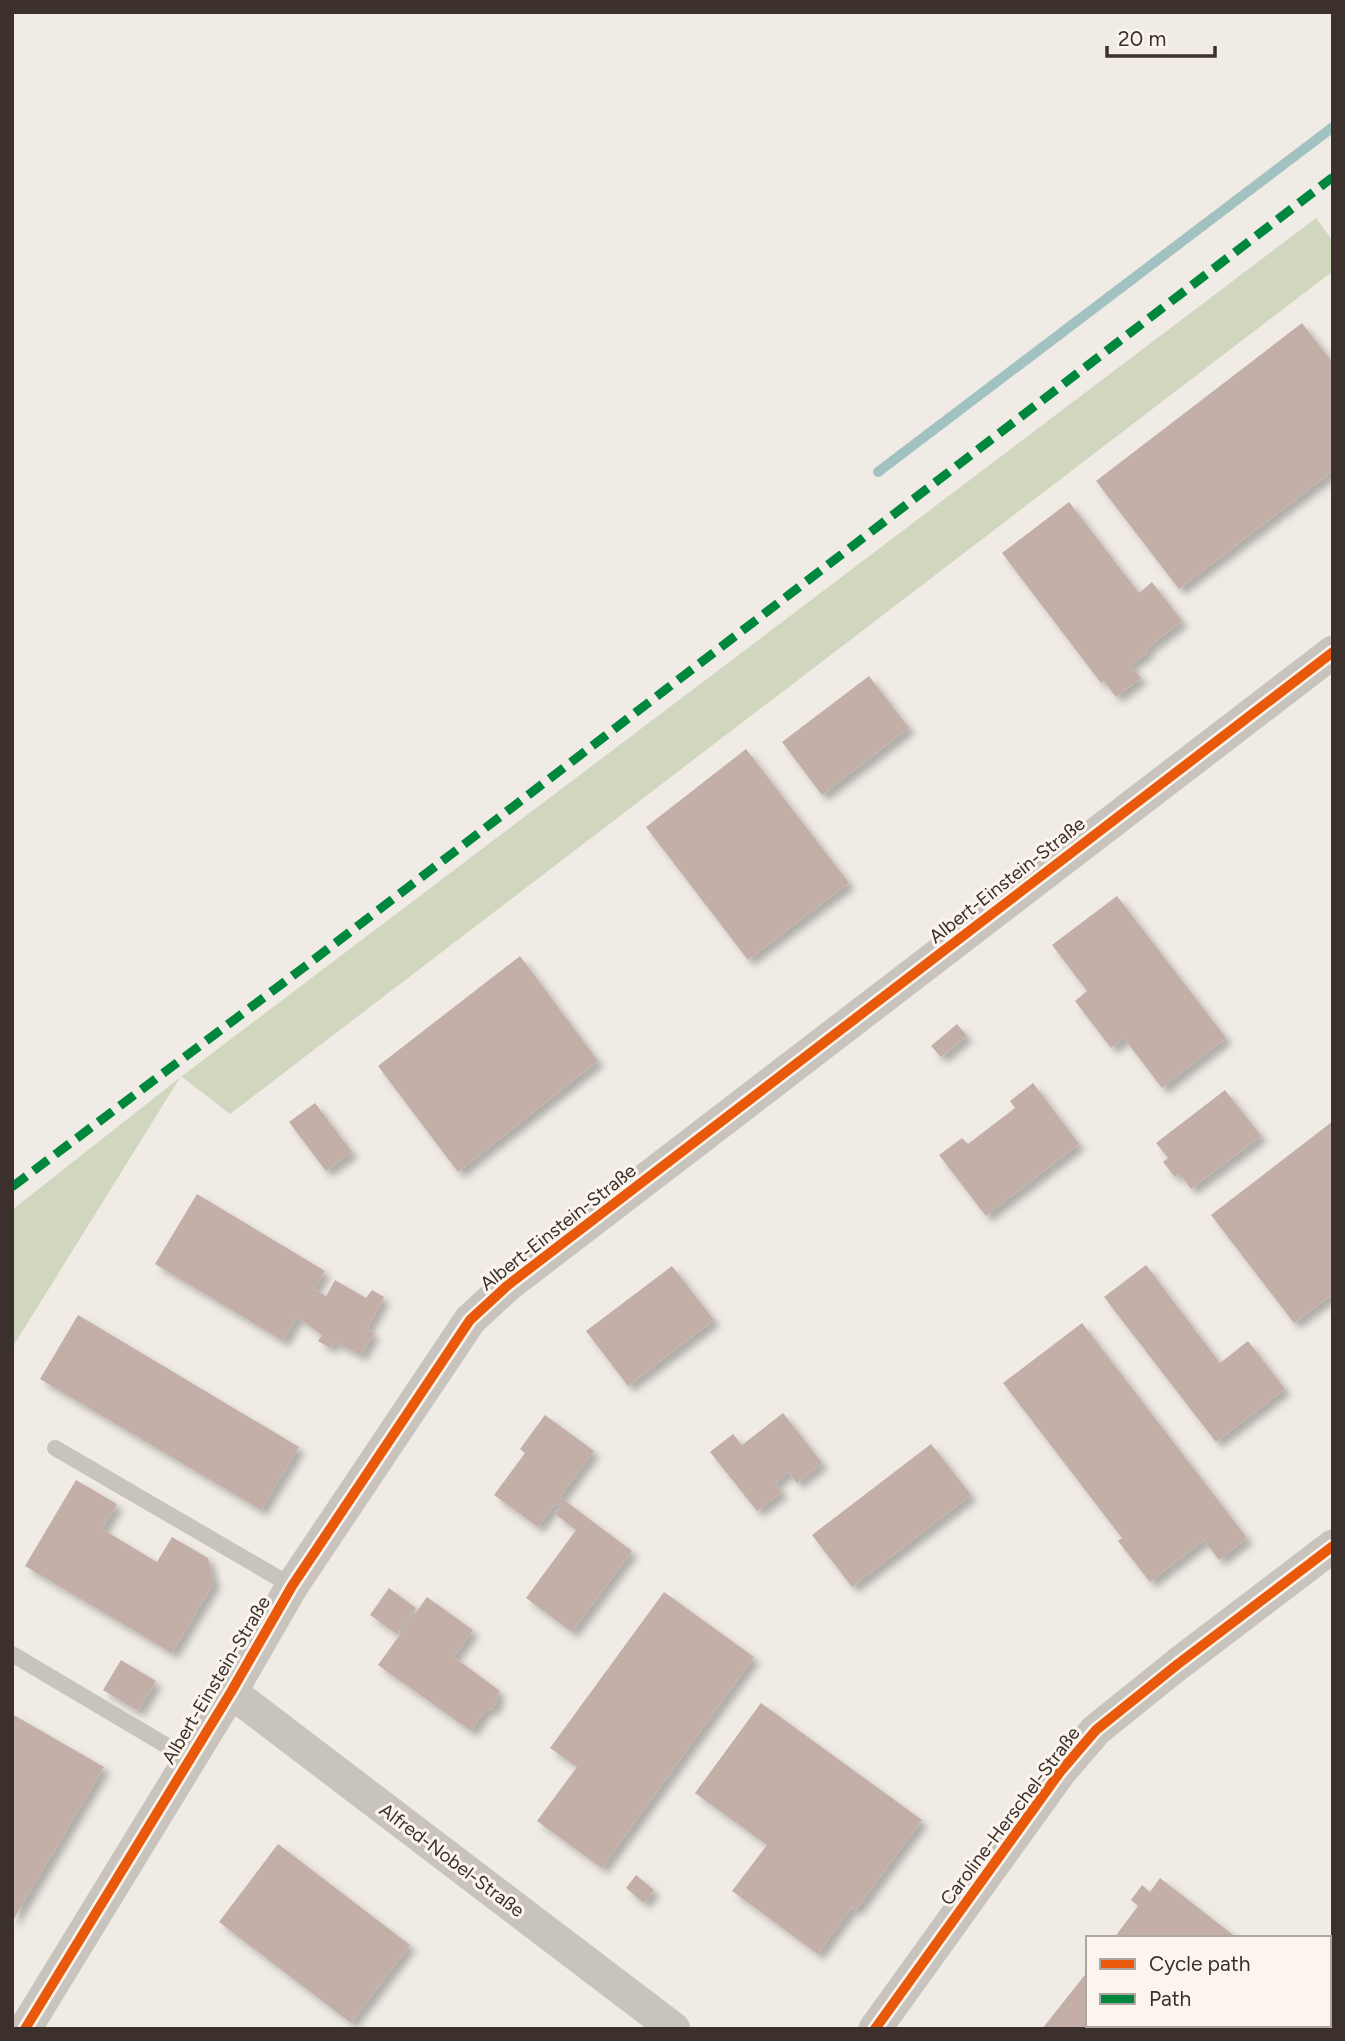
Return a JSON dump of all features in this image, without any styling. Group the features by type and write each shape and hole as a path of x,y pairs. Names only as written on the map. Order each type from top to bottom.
{"street":[{"name":"Albert-Einstein-Straße","path":"25,2029 231,1692 292,1586 470,1320 499,1294 1333,652"},
{"name":"Caroline-Herschel-Straße","path":"875,2029 1060,1772 1096,1730 1333,1546"},
{"name":"Alfred-Nobel-Straße","path":"231,1692 674,2029"}],"lane":[{"path":"55,1448 292,1586"},
{"path":"12,1654 189,1759"}],"green space":[{"path":"1316,218 1333,241 1333,271 230,1114 182,1076"},
{"path":"180,1078 12,1348 12,1210"}],"building":[{"path":"1302,323 1333,363 1333,471 1179,589 1096,481"},
{"path":"1069,502 1139,593 1152,582 1182,621 1130,665 1141,678 1116,697 1104,681 1101,683 1002,553"},
{"path":"869,676 909,728 822,795 782,742"},
{"path":"746,749 849,883 748,960 646,827"},
{"path":"1117,896 1226,1038 1162,1088 1124,1038 1111,1048 1075,1001 1087,991 1052,945"},
{"path":"520,956 598,1061 458,1172 378,1066"},
{"path":"957,1024 967,1036 941,1057 931,1046"},
{"path":"1033,1083 1079,1144 986,1216 939,1155 962,1138 968,1144 1015,1108 1010,1101"},
{"path":"1225,1090 1261,1136 1191,1189 1179,1173 1175,1177 1163,1162 1168,1158 1156,1143"},
{"path":"315,1103 352,1152 326,1171 289,1122"},
{"path":"1333,1121 1333,1294 1294,1323 1211,1215"},
{"path":"197,1194 325,1271 314,1289 326,1296 335,1280 366,1298 372,1290 384,1297 367,1329 374,1333 361,1355 334,1342 330,1348 318,1341 322,1335 297,1317 283,1341 155,1264"},
{"path":"1146,1265 1220,1363 1248,1341 1285,1389 1216,1442 1104,1297"},
{"path":"672,1266 714,1320 628,1386 586,1331"},
{"path":"78,1315 299,1447 261,1510 40,1379"},
{"path":"1082,1323 1247,1538 1219,1560 1204,1540 1150,1582 1118,1541 1122,1538 1003,1383"},
{"path":"783,1413 822,1463 797,1483 788,1472 775,1483 782,1492 757,1511 710,1452 733,1434 742,1445"},
{"path":"545,1415 594,1451 560,1497 632,1551 572,1632 526,1598 576,1530 555,1514 561,1507 555,1504 538,1527 494,1495 525,1453 520,1449"},
{"path":"931,1444 971,1495 852,1587 812,1535"},
{"path":"76,1480 117,1504 102,1529 157,1562 172,1537 208,1558 214,1583 172,1653 25,1566"},
{"path":"389,1588 416,1608 397,1634 370,1615"},
{"path":"664,1592 754,1657 602,1868 537,1821 577,1767 550,1748"},
{"path":"427,1597 473,1630 454,1657 500,1691 492,1709 486,1710 471,1731 378,1665"},
{"path":"121,1660 156,1681 138,1711 103,1690"},
{"path":"761,1703 922,1820 856,1910 852,1907 818,1954 732,1891 767,1845 695,1793"},
{"path":"12,1714 104,1767 12,1922"},
{"path":"278,1844 410,1945 351,2023 219,1922"},
{"path":"636,1875 654,1890 644,1903 626,1888"},
{"path":"1160,1878 1234,1936 1116,1936 1138,1906 1131,1900 1142,1885 1150,1892"},
{"path":"1086,1974 1086,2027 1298,2027 1297,2029 1042,2029"}],"waterway":[{"path":"878,472 1333,127"}],"marked path":[{"path":"12,1187 303,968 1333,177"}],"cycle path":[{"path":"25,2029 231,1692 292,1586 470,1320 508,1285 1333,652"},
{"path":"875,2029 1060,1772 1096,1730 1333,1546"}]}
